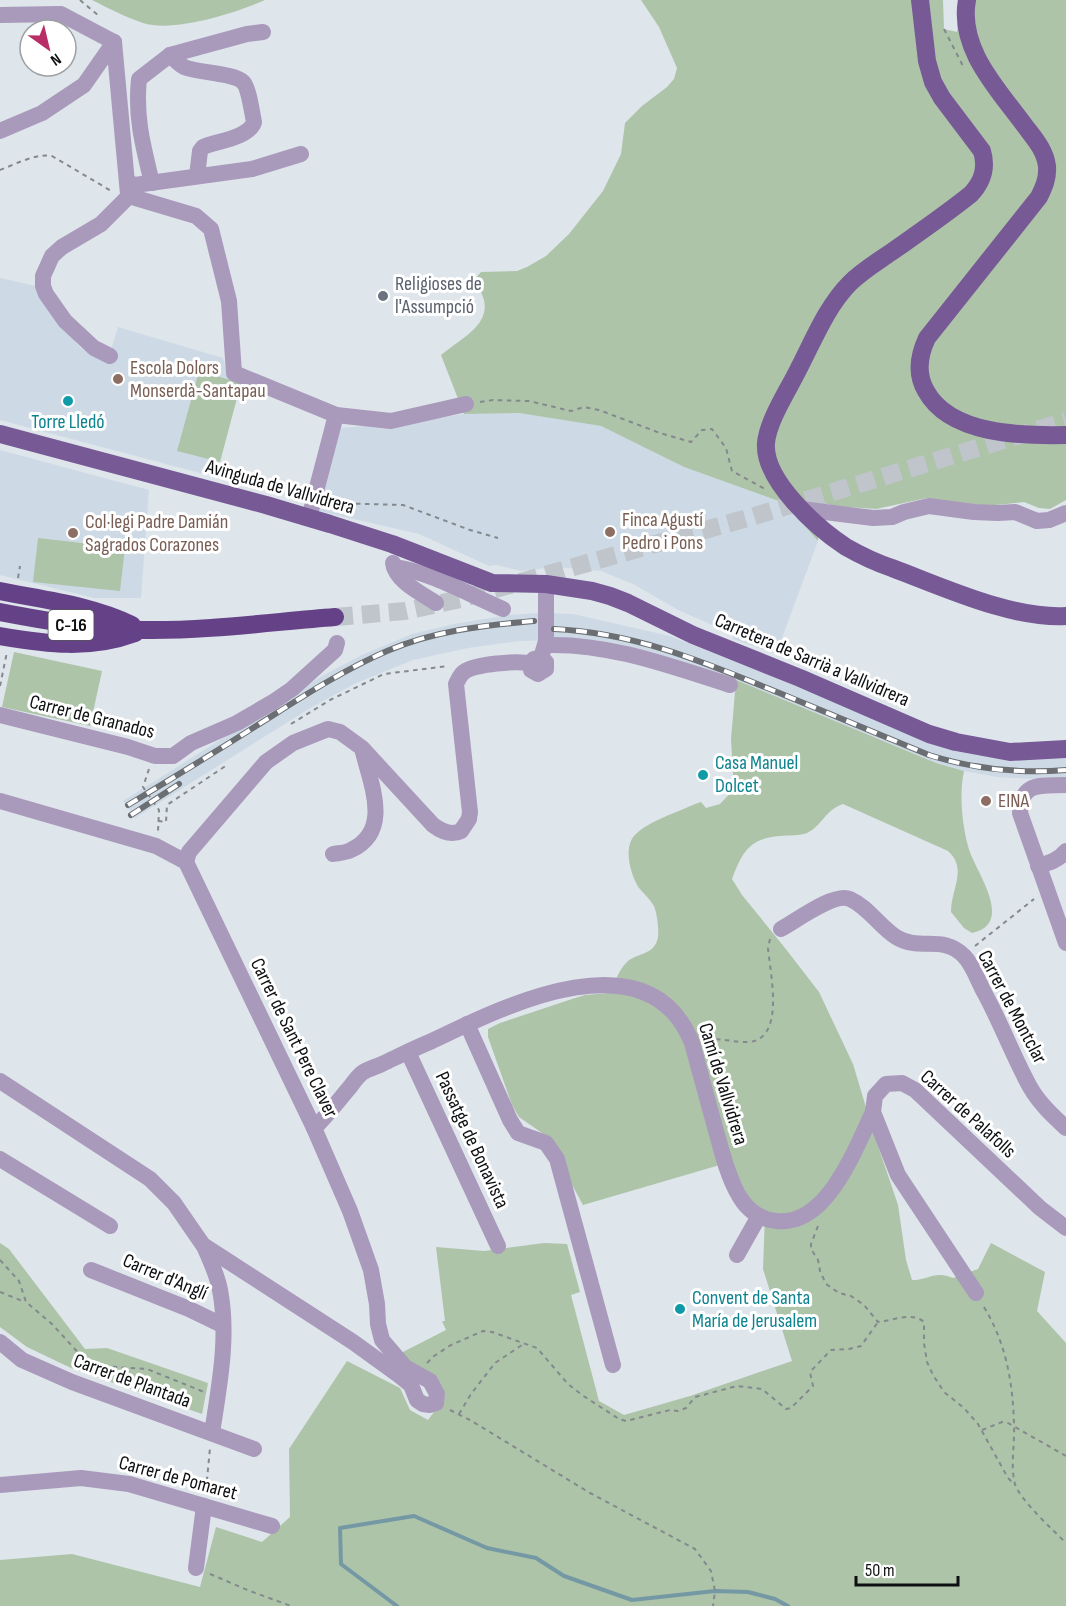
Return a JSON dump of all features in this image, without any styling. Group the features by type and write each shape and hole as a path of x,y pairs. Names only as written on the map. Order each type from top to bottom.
{"highway":[{"path":"0,585 41,599"},
{"path":"0,591 83,607 113,616 142,630"},
{"name":"C-16","path":"0,612 66,624 142,630 229,627 335,617"},
{"path":"0,636 66,646 116,640 142,630"}],"main road":[{"path":"920,0 929,71 942,98 982,151 985,160 983,175 976,188 959,204 852,282 834,303 817,332 767,435 769,465 780,484 801,509 823,530 848,548 884,565 992,604 1020,612 1066,616"},
{"path":"967,0 962,34 1039,145 1047,174 1039,197 927,338 919,361 921,380 934,404 959,421 1039,436 1066,435"},
{"name":"Avinguda de Vallvidrera","path":"0,434 266,505 392,544 492,583 546,588"},
{"name":"Carretera de Sarrià a Vallvidrera","path":"546,588 592,591 628,603 693,635 801,678 929,734 983,749 1010,752 1066,749"}],"street":[{"path":"0,15 61,14 114,42"},
{"path":"152,183 138,125 139,79 170,55 247,34 263,32"},
{"path":"0,131 42,113 84,85 114,42"},
{"path":"114,42 128,189"},
{"path":"170,55 182,66 200,72 234,77 242,81 246,88 254,122 245,133 203,147 200,151 197,176"},
{"path":"110,356 94,348 65,321 46,294 43,276 52,256 62,247 101,224 128,189 135,185 252,168 301,154"},
{"path":"128,189 196,216 211,229 229,301 234,373 336,415 391,421 466,404"},
{"path":"314,520 336,415"},
{"path":"801,509 873,518 892,517 928,506 974,512 1015,512 1037,521 1049,520 1066,513"},
{"path":"392,544 393,567 408,584 436,603"},
{"path":"393,567 406,569 450,585 503,609"},
{"path":"541,652 546,588"},
{"name":"Carrer de Granados","path":"0,715 155,756 173,756 192,743 237,723 292,689 335,650 338,643"},
{"path":"0,801 156,846 186,862 189,852 266,762 282,750 310,735 328,729 340,732 362,748 433,825 442,831 457,834 469,819 470,812 455,688 464,672 518,661 541,652 574,644 674,667 730,686"},
{"path":"333,854 351,851 372,832 375,824 376,806 362,748"},
{"path":"1066,784 1031,787 1022,797 1020,813 1066,943"},
{"path":"1038,866 1054,861 1066,851"},
{"name":"Carrer de Sant Pere Claver","path":"186,862 314,1128 350,1211 371,1270 382,1340 405,1367 430,1381 437,1394 436,1403"},
{"name":"Carrer de Montclar","path":"781,929 831,900 841,898 849,899 858,905 889,932 905,942 916,945 942,943 951,946 965,957 999,1020 1030,1088 1048,1111 1066,1128"},
{"name":"Camí de Vallvidrera","path":"314,1128 362,1073 467,1024 525,1001 570,987 609,986 644,991 666,1004 681,1021 692,1043 732,1183 742,1201 759,1216"},
{"path":"467,1024 518,1133 546,1143 557,1159 613,1365"},
{"name":"Passatge de Bonavista","path":"408,1052 498,1245"},
{"path":"0,1081 150,1179 174,1203 203,1245 353,1342 400,1376 411,1384 417,1400 430,1406 436,1403"},
{"name":"Carrer de Palafolls","path":"873,1112 874,1096 882,1087 891,1083 906,1085 966,1137 1040,1208 1066,1228"},
{"path":"737,1255 759,1216 772,1221 792,1221 810,1213 818,1206 845,1169 873,1112"},
{"path":"873,1112 898,1175 976,1293"},
{"path":"0,1159 110,1226"},
{"name":"Carrer d'Anglí","path":"203,1245 216,1272 220,1291 222,1325 222,1360 211,1437"},
{"name":"Carrer d'Anglí","path":"91,1270 189,1309 222,1325"},
{"name":"Carrer de Plantada","path":"0,1342 22,1360 72,1382 211,1437 254,1449"},
{"name":"Carrer de Pomaret","path":"0,1485 81,1478 129,1484 204,1501 272,1526"},
{"path":"196,1568 204,1501"}],"path":[{"path":"80,0 99,15"},
{"path":"0,170 46,155 52,156 114,193 128,189"},
{"path":"466,404 493,400 529,401 571,411 584,407 599,410 691,442 702,430 712,429 726,448 732,471 770,492"},
{"path":"314,520 327,503 403,505 498,538"},
{"path":"0,686 6,659"},
{"path":"291,724 330,700 392,672 443,666 464,672"},
{"path":"158,821 166,822 167,805 227,765"},
{"path":"142,787 159,810 158,840"},
{"path":"971,949 1041,894"},
{"path":"692,1043 711,1039 750,1042 766,1034 771,1024 773,1011 769,941 773,934 781,929"},
{"path":"818,1206 818,1227 811,1244 826,1284 864,1305 878,1322"},
{"path":"0,1260 19,1281 26,1302"},
{"path":"0,1292 26,1302 52,1324 83,1358 100,1366 147,1369 206,1393"},
{"path":"976,1293 995,1325 1011,1375 1015,1485"},
{"path":"421,1370 434,1356 451,1345 483,1331 526,1342 537,1348 568,1384 608,1413 626,1421 670,1410 678,1411 686,1408 695,1397 737,1386 762,1389 786,1409 791,1408 813,1386 811,1368 826,1353 836,1349 861,1346 878,1322 911,1317 921,1318 924,1322 927,1362 933,1375 944,1392 964,1408 982,1430 1008,1478 1048,1526 1066,1543"},
{"path":"459,1414 495,1363 526,1342"},
{"path":"436,1403 459,1414 590,1492 695,1549 711,1571 715,1591 713,1606"},
{"path":"982,1430 1002,1422 1008,1423 1066,1456"},
{"path":"204,1501 211,1437"},
{"path":"196,1568 291,1606"}],"shaded area":[{"name":"Escola Dolors Monserdà-Santapau","path":"0,278 36,286 58,323 81,348 107,363 118,327 223,358 226,369 241,383 215,477 0,420"},
{"name":"Finca Agustí Pedro i Pons","path":"519,413 601,426 684,467 784,503 818,541 776,654 733,639 733,634 678,610 633,584 601,571 557,567 521,571 496,565 489,566 419,534 319,511 338,428 414,422 464,414"},
{"name":"Col·legi Padre Damián Sagrados Corazones","path":"0,450 149,490 141,598 94,598 0,575"},
{"path":"573,614 670,636 894,725 1066,758 1066,778 997,777 936,763 736,680 649,652 562,640 520,641 468,648 413,660 354,684 307,710 135,818 123,801 322,676 362,655 412,634 508,615"}],"green space":[{"path":"92,0 265,0 222,16 188,24 156,25 143,23"},
{"path":"641,0 943,0 944,29 957,32 962,0 1066,0 1066,500 1050,509 1039,508 1024,502 986,506 927,498 876,509 834,506 820,502 818,541 784,503 684,467 601,426 519,413 464,414 441,355 472,331 483,316 485,307 483,297 475,279 481,272 517,271 527,267 546,256 569,234 603,191 621,154 625,123 674,79 677,68 659,27"},
{"path":"199,371 241,383 220,462 177,451"},
{"path":"38,538 125,548 120,591 33,582"},
{"path":"14,652 102,671 90,726 2,707"},
{"path":"736,680 936,763 964,771 961,799 966,837 971,856 989,894 992,907 991,918 985,927 972,933 964,928 951,912 958,872 954,858 948,851 843,804 832,810 807,833 769,837 754,844 743,854 732,879 742,895 819,992 853,1064 898,1205 906,1260 912,1280 937,1275 953,1278 978,1269 991,1243 1045,1272 1037,1311 1066,1343 1066,1606 0,1606 0,1560 72,1554 200,1587 216,1527 262,1542 290,1517 289,1449 347,1361 400,1388 410,1410 428,1420 445,1397 434,1380 399,1354 446,1330 442,1321 445,1321 436,1247 484,1251 544,1243 567,1244 580,1292 571,1295 599,1401 624,1415 690,1396 792,1361 763,1269 765,1216 754,1207 730,1162 583,1205 552,1140 519,1117 512,1105 488,1037 488,1029 500,1023 585,995 610,993 625,964 655,946 658,934 656,913 654,906 633,877 629,862 631,841 646,826 695,804 701,802 706,808 720,804 734,789 731,739"},
{"path":"0,1243 9,1249 85,1349 107,1348 208,1383 202,1414 71,1368 27,1347 0,1327"}],"waterway":[{"path":"397,1606 341,1564 340,1528 414,1516 487,1548 536,1558 564,1576 632,1600 715,1591 748,1592 775,1599 788,1606"}],"tunnel":[{"path":"335,617 405,611 460,599 751,517 1066,421"}],"railway":[{"path":"128,805 320,686 387,651 422,638 441,634 478,627 534,621"},
{"path":"554,629 613,636 695,659 946,760 1013,771 1066,770"},
{"path":"131,815 179,784"}],"place":[{"name":"Religioses de l'Assumpció","path":"383,296"},
{"name":"Escola Dolors Monserdà-Santapau","path":"118,379"},
{"name":"Torre Lledó","path":"68,401"},
{"name":"Finca Agustí Pedro i Pons","path":"610,532"},
{"name":"Col·legi Padre Damián Sagrados Corazones","path":"73,533"},
{"name":"Casa Manuel Dolcet","path":"703,775"},
{"name":"EINA","path":"986,801"},
{"name":"Convent de Santa María de Jerusalem","path":"680,1309"}]}
